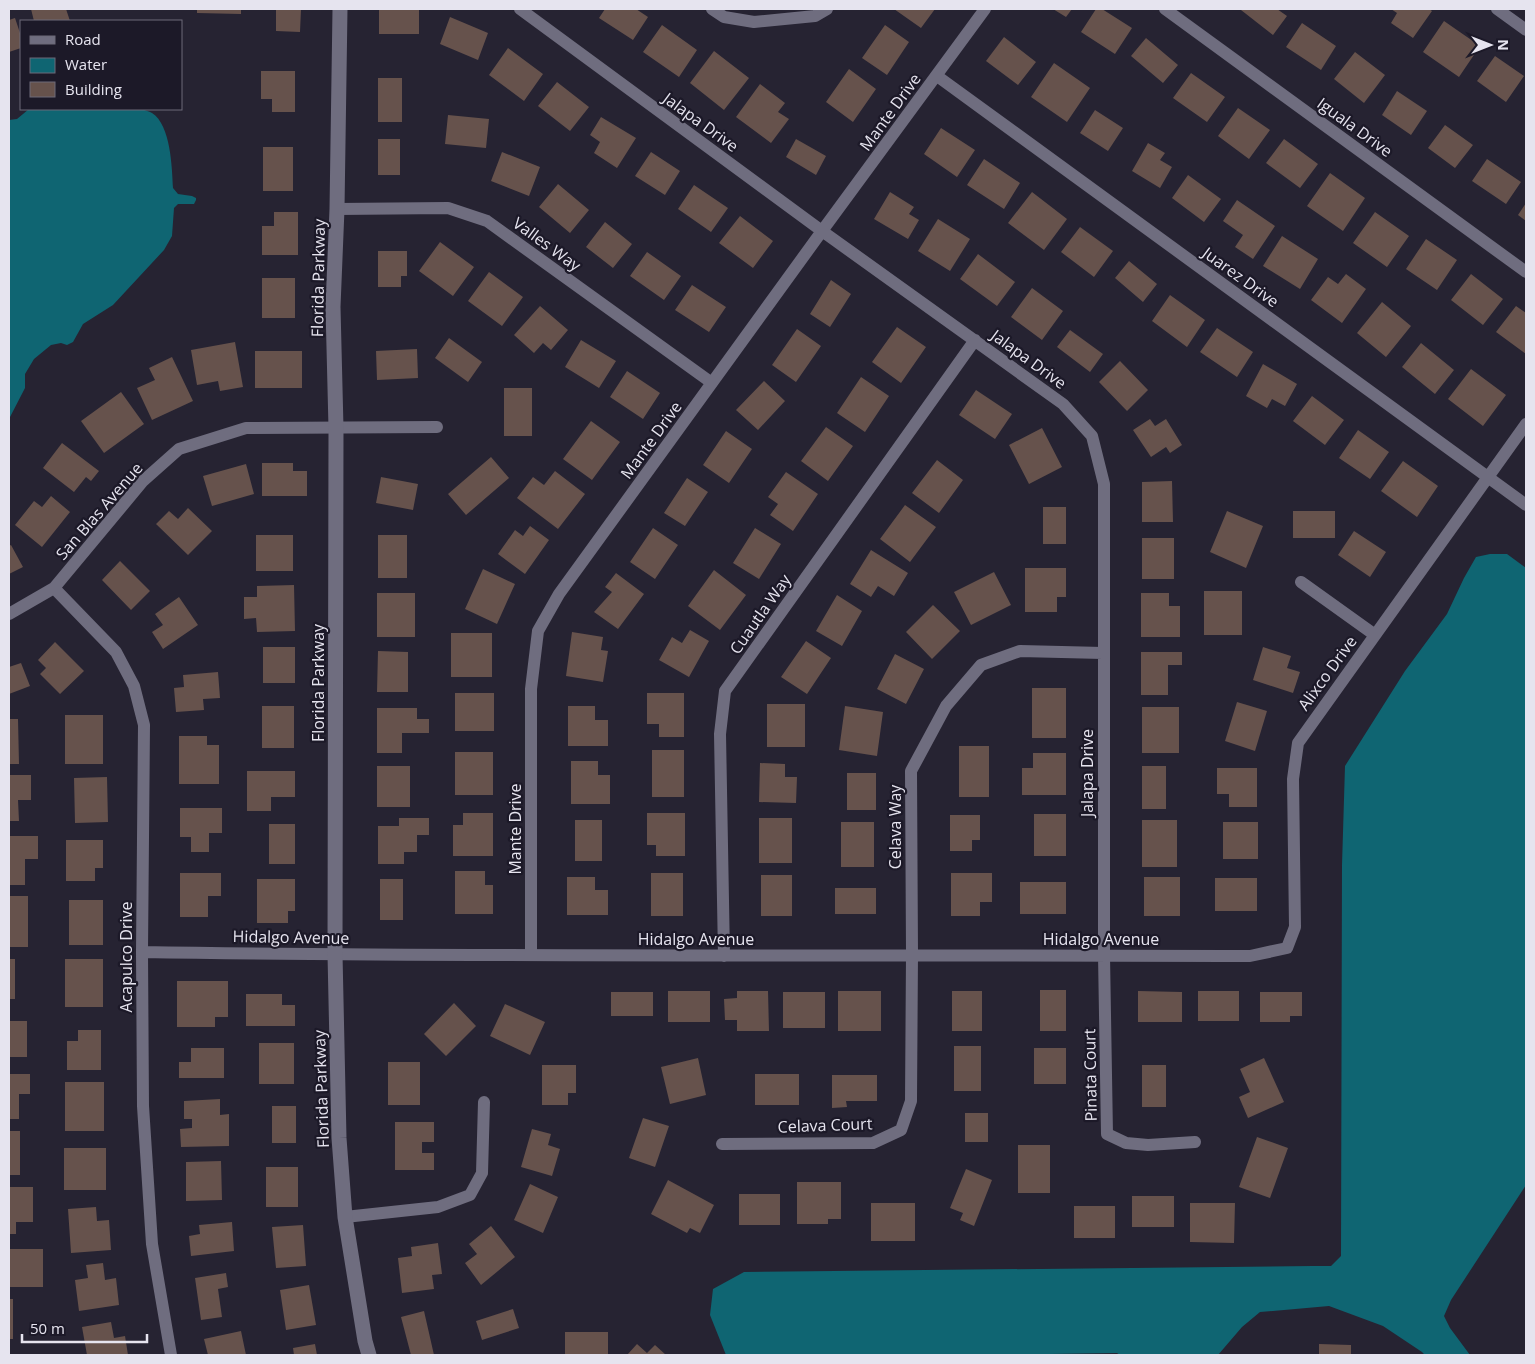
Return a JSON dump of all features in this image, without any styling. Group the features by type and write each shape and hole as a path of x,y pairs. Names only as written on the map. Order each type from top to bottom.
{"street":[{"name":"Florida Parkway","path":"340,9 337,210 333,306 336,428 335,954 339,1138 345,1216 365,1341 369,1355"},
{"name":"Jalapa Drive","path":"520,9 822,231 1063,404 1092,436 1104,484 1104,955"},
{"path":"712,9 724,17 754,22 815,16 827,9"},
{"name":"Mante Drive","path":"531,954 531,689 538,631 559,594 985,9"},
{"name":"Iguala Drive","path":"1165,9 1526,272"},
{"path":"1496,9 1526,30"},
{"name":"Juarez Drive","path":"937,76 1526,505"},
{"name":"Valles Way","path":"337,210 448,208 486,221 712,383"},
{"name":"Cuautla Way","path":"724,956 720,734 725,691 975,340"},
{"name":"Alixco Drive","path":"1250,956 1287,948 1295,927 1293,780 1298,743 1526,424"},
{"name":"San Blas Avenue","path":"9,614 54,588 143,481 179,448 246,428 437,427"},
{"path":"1302,582 1375,635"},
{"name":"Acapulco Drive","path":"54,588 116,652 134,686 144,725 143,1106 152,1244 171,1355"},
{"name":"Celava Way","path":"912,954 911,771 946,706 981,666 1020,651 1103,653"},
{"name":"Hidalgo Avenue","path":"142,952 724,956 912,954 1250,956"},
{"name":"Celava Court","path":"722,1144 873,1143 901,1130 911,1101 912,954"},
{"name":"Pinata Court","path":"1104,955 1107,1134 1126,1143 1195,1142"},
{"path":"345,1216 438,1207 470,1195 482,1173 484,1102"}],"water":[{"path":"28,110 144,110 151,112 158,119 167,137 173,188 178,194 192,196 196,200 194,204 178,204 174,208 172,236 164,250 113,305 83,324 73,342 67,345 61,343 51,345 34,359 25,374 25,388 9,419 9,120 17,119"},
{"path":"1490,554 1507,554 1526,568 1526,1185 1451,1300 1444,1316 1450,1328 1470,1355 1425,1355 1383,1326 1329,1306 1260,1312 1242,1327 1218,1355 1120,1355 1117,1353 726,1355 710,1315 713,1289 744,1272 1331,1266 1341,1256 1342,865 1345,766 1405,671 1447,614 1476,557"}],"building":[{"path":"31,9 66,9 70,20 34,20"},
{"path":"197,9 241,9 241,14 197,13"},
{"path":"276,9 301,9 300,32 276,31"},
{"path":"379,9 419,9 419,34 379,34"},
{"path":"605,9 636,9 648,17 633,40 599,18"},
{"path":"894,9 935,9 921,28"},
{"path":"1053,9 1072,9 1066,17"},
{"path":"1096,9 1102,9 1132,28 1115,54 1081,32"},
{"path":"1242,9 1277,9 1287,16 1273,35"},
{"path":"1391,9 1429,9 1432,11 1413,38 1391,23 1397,13"},
{"path":"450,17 488,33 478,60 440,44"},
{"path":"15,18 20,33 20,48 9,52 9,20"},
{"path":"1444,21 1480,46 1459,77 1423,52"},
{"path":"1302,23 1336,46 1321,70 1286,47"},
{"path":"662,25 697,50 679,77 643,52"},
{"path":"885,25 909,42 887,75 862,58"},
{"path":"1004,37 1036,62 1018,85 986,61"},
{"path":"1146,38 1178,65 1163,83 1131,56"},
{"path":"508,48 543,74 524,101 489,75"},
{"path":"714,51 749,78 724,110 690,83"},
{"path":"1355,52 1385,75 1364,103 1334,79"},
{"path":"1495,56 1524,76 1506,102 1477,81"},
{"path":"1054,63 1090,88 1067,122 1031,97"},
{"path":"849,69 876,89 853,122 826,102"},
{"path":"261,71 295,71 295,112 272,112 272,99 261,99"},
{"path":"1191,73 1225,97 1207,122 1173,98"},
{"path":"378,78 402,78 402,122 378,122"},
{"path":"557,82 589,107 570,131 538,106"},
{"path":"760,84 785,103 778,112 789,119 771,143 736,117"},
{"path":"1397,91 1427,111 1411,135 1382,115"},
{"path":"1238,108 1270,130 1249,159 1218,136"},
{"path":"1095,110 1123,128 1108,151 1080,133"},
{"path":"448,115 489,119 486,148 445,144"},
{"path":"601,117 636,138 617,168 594,153 600,142 590,135"},
{"path":"1445,125 1473,145 1455,168 1428,148"},
{"path":"941,128 975,150 957,177 924,154"},
{"path":"378,139 400,139 400,175 378,175"},
{"path":"796,139 826,156 816,175 786,157"},
{"path":"1284,139 1318,164 1300,188 1266,163"},
{"path":"1148,143 1165,153 1160,160 1172,167 1160,188 1132,171"},
{"path":"263,147 293,147 293,191 263,191"},
{"path":"502,152 540,167 529,196 491,181"},
{"path":"651,152 680,171 665,195 635,176"},
{"path":"984,159 1020,183 1004,209 967,185"},
{"path":"1487,159 1521,182 1506,204 1472,181"},
{"path":"1330,173 1365,198 1343,231 1307,206"},
{"path":"1188,175 1221,199 1204,222 1172,198"},
{"path":"558,184 589,210 570,233 539,207"},
{"path":"694,185 728,208 711,232 678,209"},
{"path":"890,192 914,207 909,214 919,220 908,239 874,219"},
{"path":"1032,192 1067,219 1044,250 1008,223"},
{"path":"1237,200 1275,226 1253,259 1235,247 1243,235 1223,221"},
{"path":"1526,203 1526,221 1518,215"},
{"path":"274,212 298,212 298,255 262,255 262,226 274,226"},
{"path":"1375,212 1409,236 1387,267 1353,243"},
{"path":"740,216 773,241 753,268 719,243"},
{"path":"938,219 970,239 950,271 918,251"},
{"path":"605,222 632,244 613,268 586,247"},
{"path":"1080,227 1113,251 1094,277 1061,252"},
{"path":"1282,236 1318,259 1300,289 1263,266"},
{"path":"1426,239 1457,260 1437,290 1406,269"},
{"path":"440,242 474,267 453,296 419,271"},
{"path":"378,251 407,251 407,276 401,276 401,287 378,287"},
{"path":"647,252 681,276 664,300 630,276"},
{"path":"978,254 1015,282 997,306 960,279"},
{"path":"1129,261 1157,284 1143,302 1115,278"},
{"path":"489,272 523,297 502,326 468,301"},
{"path":"1346,274 1366,289 1342,323 1311,300 1328,277 1338,284"},
{"path":"1471,274 1503,299 1483,325 1451,300"},
{"path":"262,278 295,278 295,318 262,318"},
{"path":"831,280 851,294 830,327 810,314"},
{"path":"692,285 726,307 709,332 675,310"},
{"path":"1032,288 1063,311 1042,340 1011,317"},
{"path":"1170,295 1205,320 1187,347 1152,321"},
{"path":"1382,302 1411,326 1386,357 1357,333"},
{"path":"540,306 568,330 551,350 543,343 534,353 514,335"},
{"path":"1516,306 1526,313 1526,354 1496,332"},
{"path":"897,327 926,347 901,383 872,362"},
{"path":"1217,328 1253,352 1237,377 1200,352"},
{"path":"797,329 821,346 796,382 772,365"},
{"path":"1070,330 1103,354 1090,372 1057,347"},
{"path":"449,338 482,362 468,382 435,358"},
{"path":"581,340 616,361 599,388 565,367"},
{"path":"235,342 243,387 220,391 218,381 197,385 191,350"},
{"path":"1421,343 1454,370 1435,394 1402,367"},
{"path":"417,349 418,378 377,380 376,351"},
{"path":"255,351 302,351 302,388 255,388"},
{"path":"172,357 193,401 152,420 137,388 155,380 149,368"},
{"path":"1120,361 1148,390 1127,411 1099,382"},
{"path":"1263,364 1297,384 1285,406 1272,399 1267,408 1246,396"},
{"path":"1471,369 1506,395 1483,426 1448,399"},
{"path":"627,371 660,393 643,419 610,397"},
{"path":"861,377 889,396 865,432 837,413"},
{"path":"764,381 785,401 758,430 736,410"},
{"path":"504,388 532,388 532,436 504,436"},
{"path":"976,390 1012,414 995,439 959,415"},
{"path":"121,392 144,424 104,453 81,421"},
{"path":"1312,396 1344,420 1325,445 1293,421"},
{"path":"1150,419 1155,426 1166,419 1182,445 1170,453 1166,447 1151,457 1133,430"},
{"path":"591,421 620,442 592,480 563,459"},
{"path":"826,427 853,446 828,481 801,461"},
{"path":"1042,428 1062,467 1029,484 1009,445"},
{"path":"1358,430 1389,452 1370,479 1339,458"},
{"path":"726,431 752,449 729,483 703,465"},
{"path":"62,443 99,471 91,481 86,477 74,492 43,468"},
{"path":"491,457 509,478 466,515 448,494"},
{"path":"937,460 963,480 939,513 912,493"},
{"path":"1403,461 1438,486 1417,517 1381,491"},
{"path":"262,463 293,463 293,471 307,471 307,496 262,496"},
{"path":"246,464 254,494 212,506 203,476"},
{"path":"555,471 585,494 558,529 517,498 533,477 544,485"},
{"path":"786,472 818,494 793,531 770,515 778,504 768,497"},
{"path":"381,477 418,484 413,510 376,503"},
{"path":"687,478 708,492 685,526 664,513"},
{"path":"1172,481 1173,522 1142,522 1142,482"},
{"path":"51,496 70,512 42,547 15,525 34,501 42,507"},
{"path":"905,505 936,527 910,562 880,539"},
{"path":"1043,507 1066,507 1066,544 1043,544"},
{"path":"188,508 212,531 188,555 156,524 169,511 178,519"},
{"path":"1227,511 1263,526 1246,568 1210,552"},
{"path":"1293,511 1335,511 1335,538 1293,538"},
{"path":"530,526 549,540 525,574 498,554 515,530 523,536"},
{"path":"653,528 678,545 655,579 630,562"},
{"path":"755,528 781,544 759,579 733,563"},
{"path":"1354,531 1386,552 1370,577 1338,555"},
{"path":"256,535 293,535 293,571 256,571"},
{"path":"378,535 407,535 407,578 378,578"},
{"path":"1142,538 1174,538 1174,579 1142,579"},
{"path":"11,545 23,567 9,574 9,546"},
{"path":"871,550 908,573 894,596 878,586 871,597 850,584"},
{"path":"120,561 150,591 131,610 102,580"},
{"path":"1025,568 1066,568 1066,597 1057,597 1057,612 1025,612"},
{"path":"483,569 515,584 497,624 465,609"},
{"path":"714,570 746,595 720,630 688,606"},
{"path":"994,572 1011,605 971,625 954,592"},
{"path":"616,573 644,594 618,629 594,612 612,592 605,587"},
{"path":"294,585 295,631 257,632 256,618 244,619 244,597 257,597 257,586"},
{"path":"1204,591 1242,591 1242,635 1204,635"},
{"path":"377,593 415,593 415,637 377,637"},
{"path":"1141,593 1169,593 1169,606 1180,606 1180,637 1141,637"},
{"path":"837,595 862,611 842,646 816,631"},
{"path":"179,597 198,625 163,649 152,632 163,625 155,614"},
{"path":"933,605 960,631 932,659 906,632"},
{"path":"690,630 709,641 689,677 659,660 672,637 682,643"},
{"path":"572,632 603,637 601,650 608,651 603,682 566,676"},
{"path":"451,633 492,633 492,677 451,677"},
{"path":"806,641 831,658 807,694 781,677"},
{"path":"55,642 84,671 60,694 40,674 46,668 38,660"},
{"path":"263,647 295,647 295,683 263,683"},
{"path":"1263,647 1291,656 1287,668 1300,672 1293,693 1253,680"},
{"path":"378,651 408,652 408,692 377,692"},
{"path":"1141,652 1182,652 1182,665 1168,665 1168,695 1141,695"},
{"path":"895,654 924,669 906,704 877,689"},
{"path":"21,663 30,686 9,694 9,667"},
{"path":"218,672 220,698 203,699 204,710 176,712 174,688 184,687 183,675"},
{"path":"1032,688 1066,688 1066,738 1032,738"},
{"path":"455,693 494,693 494,731 455,731"},
{"path":"647,693 684,693 684,737 659,737 659,724 647,724"},
{"path":"1237,702 1267,711 1255,751 1225,741"},
{"path":"767,704 805,704 805,747 767,747"},
{"path":"262,706 294,706 294,748 262,748"},
{"path":"568,706 595,706 595,720 608,720 608,746 568,746"},
{"path":"845,706 883,712 877,756 839,750"},
{"path":"1142,707 1179,707 1179,753 1142,753"},
{"path":"377,708 417,708 417,719 429,719 429,733 402,733 402,753 377,753"},
{"path":"65,715 103,715 103,764 65,764"},
{"path":"9,719 18,719 19,764 9,764"},
{"path":"179,736 207,736 207,745 219,745 219,784 179,784"},
{"path":"959,746 989,746 989,797 959,797"},
{"path":"652,750 684,750 684,797 652,797"},
{"path":"455,752 493,752 493,795 455,795"},
{"path":"1033,753 1066,753 1066,795 1022,795 1022,768 1033,768"},
{"path":"571,761 598,761 598,775 610,775 610,804 571,804"},
{"path":"760,763 785,764 785,777 797,777 796,803 759,802"},
{"path":"377,766 410,766 410,807 377,807"},
{"path":"1142,766 1166,766 1166,809 1142,809"},
{"path":"1217,768 1257,768 1257,807 1229,807 1229,794 1217,794"},
{"path":"247,771 295,771 295,797 271,797 271,811 247,811"},
{"path":"847,773 876,773 876,810 847,810"},
{"path":"9,775 31,775 31,800 18,800 19,821 9,821"},
{"path":"107,777 108,822 75,823 74,778"},
{"path":"180,808 222,808 222,833 209,833 209,852 191,852 191,837 180,837"},
{"path":"463,813 493,813 493,856 453,856 453,825 463,825"},
{"path":"647,813 685,813 685,856 656,856 656,845 647,845"},
{"path":"1034,814 1066,814 1066,856 1034,856"},
{"path":"950,815 980,815 980,840 972,840 972,851 950,851"},
{"path":"399,818 429,818 429,835 417,835 417,852 404,852 404,864 378,864 378,826 399,826"},
{"path":"759,818 792,818 792,863 759,863"},
{"path":"575,820 602,820 602,861 575,861"},
{"path":"1142,820 1177,820 1177,867 1142,867"},
{"path":"841,822 874,822 874,867 841,867"},
{"path":"1223,822 1258,822 1258,859 1223,859"},
{"path":"269,824 295,824 295,864 269,864"},
{"path":"9,836 38,836 38,859 25,859 25,885 9,885"},
{"path":"66,840 103,840 103,868 95,868 95,881 66,881"},
{"path":"455,871 485,871 485,885 493,885 493,914 455,914"},
{"path":"180,873 221,873 221,896 208,896 208,917 180,917"},
{"path":"651,873 683,873 683,916 651,916"},
{"path":"951,873 992,873 992,902 980,902 980,916 951,916"},
{"path":"761,875 792,875 792,916 761,916"},
{"path":"567,877 595,877 595,890 608,890 608,915 567,915"},
{"path":"1144,877 1180,877 1180,916 1144,916"},
{"path":"1215,878 1257,878 1257,911 1215,911"},
{"path":"257,879 295,879 295,911 288,911 288,923 257,923"},
{"path":"380,879 403,879 403,920 380,920"},
{"path":"1020,882 1066,882 1066,914 1020,914"},
{"path":"835,888 876,888 876,914 835,914"},
{"path":"9,896 28,896 28,947 9,947"},
{"path":"69,900 103,900 103,945 69,945"},
{"path":"9,959 15,959 15,999 9,999"},
{"path":"65,959 103,959 103,1007 65,1007"},
{"path":"177,981 228,981 228,1017 215,1017 215,1027 177,1027"},
{"path":"1040,990 1066,990 1066,1031 1040,1031"},
{"path":"668,991 710,991 710,1022 668,1022"},
{"path":"737,991 768,991 769,1031 737,1031 737,1020 725,1020 724,999 737,998"},
{"path":"838,991 881,991 881,1031 838,1031"},
{"path":"952,991 982,991 982,1031 952,1031"},
{"path":"1138,991 1182,992 1182,1022 1138,1022"},
{"path":"1198,991 1239,991 1239,1021 1198,1021"},
{"path":"611,992 653,992 653,1016 611,1016"},
{"path":"783,992 825,992 825,1028 783,1028"},
{"path":"1260,992 1302,992 1302,1016 1290,1016 1290,1022 1260,1022"},
{"path":"246,994 282,994 282,1005 295,1005 295,1026 246,1026"},
{"path":"454,1003 476,1026 446,1056 424,1034"},
{"path":"505,1004 545,1022 530,1055 490,1036"},
{"path":"9,1021 27,1021 27,1057 9,1057"},
{"path":"78,1030 101,1030 101,1070 67,1070 67,1041 78,1041"},
{"path":"259,1043 294,1043 294,1084 259,1084"},
{"path":"954,1046 981,1046 981,1091 954,1091"},
{"path":"191,1048 224,1048 224,1078 179,1078 179,1062 191,1062"},
{"path":"1034,1048 1066,1048 1066,1084 1034,1084"},
{"path":"698,1058 706,1095 670,1104 661,1067"},
{"path":"1264,1058 1284,1102 1248,1118 1239,1097 1250,1092 1240,1069"},
{"path":"388,1062 420,1062 420,1105 388,1105"},
{"path":"542,1065 576,1065 576,1093 568,1093 568,1105 542,1105"},
{"path":"1142,1065 1166,1065 1166,1107 1142,1107"},
{"path":"9,1074 30,1074 30,1094 19,1094 19,1119 9,1119"},
{"path":"755,1074 799,1074 799,1105 755,1105"},
{"path":"832,1075 877,1075 877,1101 846,1101 847,1107 832,1108"},
{"path":"65,1082 104,1082 104,1131 65,1131"},
{"path":"220,1099 220,1115 229,1114 229,1146 181,1147 180,1129 192,1128 192,1119 184,1119 184,1101"},
{"path":"272,1106 296,1106 296,1143 272,1143"},
{"path":"965,1113 988,1113 988,1142 965,1142"},
{"path":"643,1118 669,1126 655,1167 629,1158"},
{"path":"395,1122 434,1122 434,1142 422,1142 422,1153 434,1153 434,1170 395,1170"},
{"path":"532,1129 551,1134 548,1145 560,1149 552,1176 521,1167"},
{"path":"9,1131 20,1131 20,1175 9,1175"},
{"path":"1257,1137 1288,1148 1270,1198 1239,1187"},
{"path":"1018,1145 1050,1145 1050,1193 1018,1193"},
{"path":"64,1148 106,1148 106,1190 64,1190"},
{"path":"221,1161 222,1200 186,1201 186,1162"},
{"path":"266,1167 298,1167 298,1207 266,1207"},
{"path":"966,1169 992,1180 974,1226 960,1220 963,1213 950,1208"},
{"path":"668,1180 714,1205 700,1233 690,1228 687,1233 651,1214"},
{"path":"797,1182 841,1182 841,1219 828,1219 828,1224 797,1224"},
{"path":"530,1184 558,1197 543,1233 514,1220"},
{"path":"9,1187 33,1187 33,1222 16,1222 16,1234 9,1234"},
{"path":"739,1194 780,1194 780,1225 739,1225"},
{"path":"1132,1196 1174,1196 1174,1227 1132,1227"},
{"path":"871,1203 915,1203 915,1241 871,1241"},
{"path":"1190,1203 1235,1203 1234,1243 1190,1242"},
{"path":"1074,1206 1115,1206 1115,1238 1074,1238"},
{"path":"96,1207 97,1221 109,1220 111,1250 71,1253 68,1209"},
{"path":"232,1222 234,1251 191,1256 189,1236 200,1234 199,1225"},
{"path":"303,1225 306,1266 276,1268 272,1227"},
{"path":"491,1226 515,1257 481,1285 465,1263 477,1254 469,1244"},
{"path":"438,1243 442,1274 432,1275 434,1289 402,1293 398,1258 412,1256 411,1247"},
{"path":"9,1249 43,1249 43,1287 9,1287"},
{"path":"103,1263 105,1280 116,1278 119,1305 79,1311 75,1280 88,1278 86,1265"},
{"path":"226,1273 228,1287 218,1289 222,1317 201,1320 195,1278"},
{"path":"309,1285 316,1325 286,1330 280,1290"},
{"path":"9,1299 13,1299 13,1339 9,1339"},
{"path":"513,1309 519,1328 482,1340 476,1321"},
{"path":"424,1311 434,1355 411,1355 401,1317"},
{"path":"111,1322 114,1338 125,1336 128,1355 87,1355 82,1327"},
{"path":"241,1331 246,1355 208,1355 204,1339"},
{"path":"565,1332 608,1332 608,1355 565,1355"},
{"path":"315,1344 317,1355 294,1355 293,1348"},
{"path":"637,1344 647,1353 655,1345 666,1355 627,1355"},
{"path":"1319,1344 1351,1345 1351,1355 1319,1355"}]}
